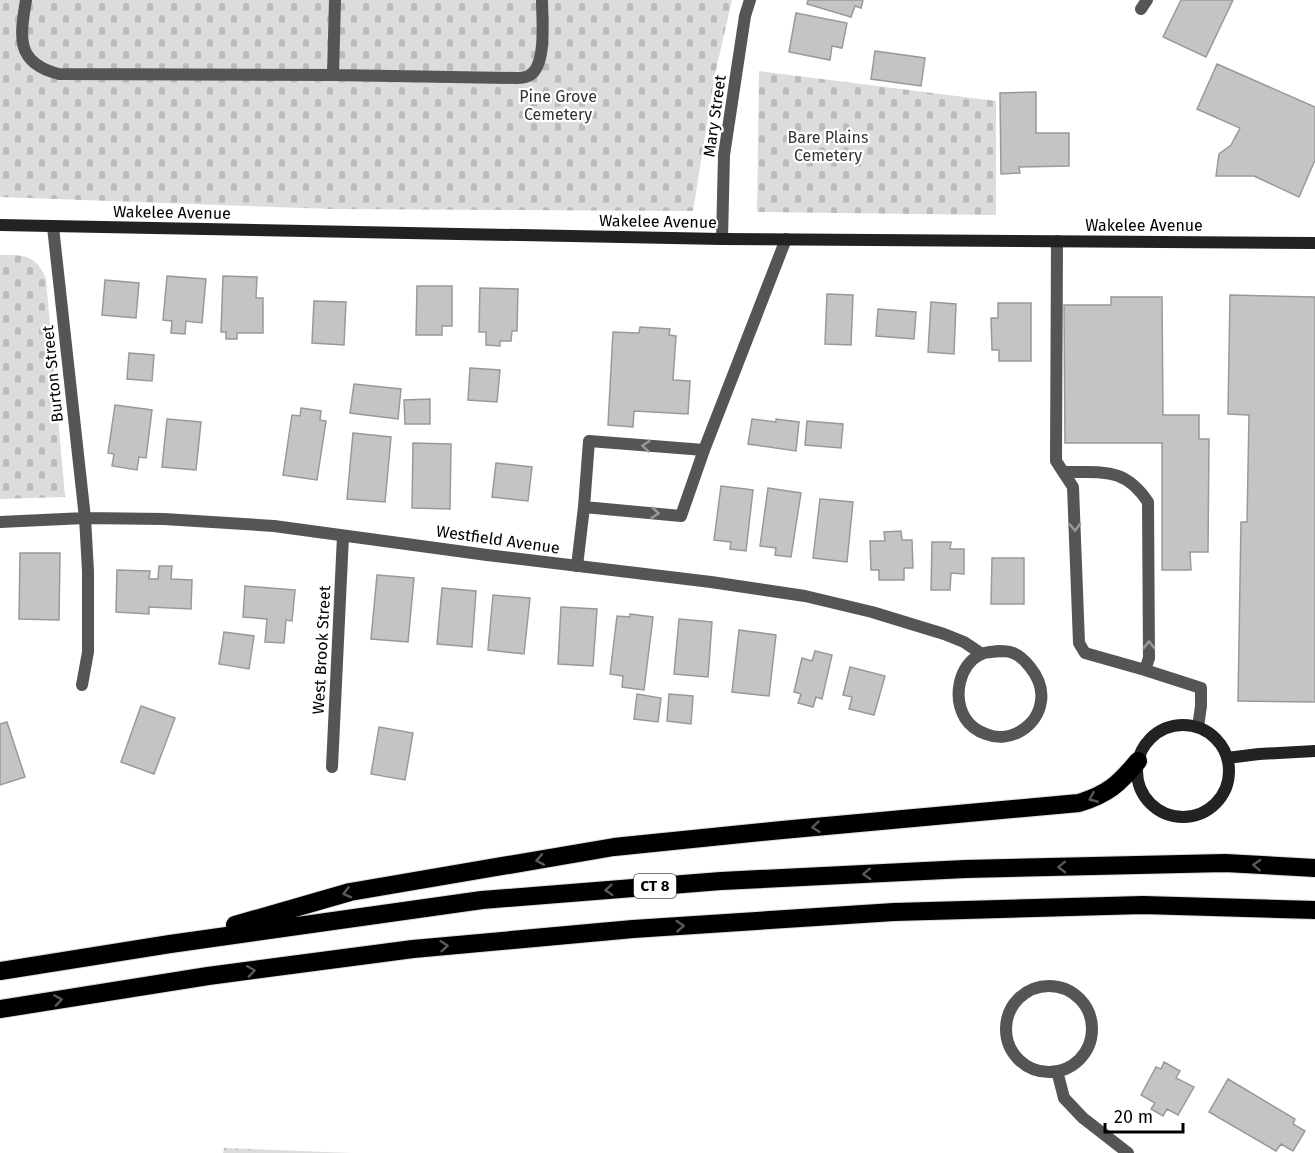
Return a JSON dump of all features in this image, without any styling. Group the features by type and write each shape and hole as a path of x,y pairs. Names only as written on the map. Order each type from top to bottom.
{"highway":[{"path":"170,944 351,892 614,847 1079,803 1097,797 1114,787 1138,761"},
{"name":"CT 8","path":"0,971 170,944 482,900 721,881 977,868 1226,863 1315,868"},
{"path":"0,1009 208,976 413,949 633,929 894,912 1143,905 1315,910"}],"main road":[{"name":"Wakelee Avenue","path":"0,225 722,239 1315,243"},
{"path":"1185,724 1214,734 1223,745 1227,758 1230,772 1224,792 1215,804 1203,813 1188,817 1166,814 1147,801 1139,787 1138,761 1145,743 1156,732 1170,726 1185,724"},
{"path":"1227,758 1315,751"}],"street":[{"path":"26,0 21,28 22,43 27,54 40,68 59,74 516,78 529,76 537,68 541,57 542,0"},
{"path":"333,75 335,0"},
{"name":"Mary Street","path":"722,239 724,154 745,16 750,0"},
{"name":"Burton Street","path":"53,227 85,518 88,571 88,652 82,685"},
{"path":"584,507 681,516 704,450 786,239"},
{"path":"1057,241 1056,461 1073,487 1078,643 1085,653 1168,676 1201,688 1201,706 1197,727"},
{"path":"577,566 589,441 704,450"},
{"path":"1063,472 1119,475 1133,483 1148,502 1149,658 1145,670"},
{"name":"Westfield Avenue","path":"0,522 85,518 164,519 263,525 711,582 805,596 872,612 944,634 964,642 982,654"},
{"name":"West Brook Street","path":"332,767 343,536"},
{"path":"999,651 1014,653 1036,674 1041,688 1041,701 1037,714 1018,733 1005,737 991,736 978,731 968,723 961,711 958,698 960,680 968,665 982,654 999,651"},
{"path":"1049,986 1062,988 1075,994 1084,1005 1090,1018 1092,1032 1088,1045 1070,1066 1056,1071 1042,1071 1029,1067 1018,1058 1010,1046 1006,1032 1007,1018 1013,1005 1022,995 1035,988 1049,986"},
{"path":"1056,1071 1064,1098 1083,1118 1128,1153"}],"green space":[{"name":"Pine Grove Cemetery","path":"0,0 732,0 715,74 693,211 331,209 0,197"},
{"name":"Bare Plains Cemetery","path":"759,71 996,101 996,215 757,212"},
{"path":"0,255 16,255 33,260 46,279 65,497 0,499"},
{"path":"224,1148 352,1153 223,1153"}],"building":[{"path":"808,0 863,0 861,8 855,6 851,17 807,4"},
{"path":"1181,0 1233,0 1206,57 1163,37"},
{"path":"796,13 847,23 842,48 832,46 830,60 789,52"},
{"path":"875,51 925,58 921,86 871,79"},
{"path":"1217,64 1315,107 1315,160 1299,197 1254,176 1216,176 1219,154 1231,145 1240,128 1197,109"},
{"path":"1036,92 1036,133 1069,133 1069,166 1019,167 1020,173 1001,174 1000,93"},
{"path":"167,276 206,279 202,323 186,321 185,334 171,333 172,321 163,320"},
{"path":"223,276 257,277 256,298 263,298 263,333 237,333 237,339 226,339 226,332 221,332"},
{"path":"105,280 139,283 136,318 102,315"},
{"path":"417,286 452,286 452,326 442,326 442,335 416,335"},
{"path":"480,288 518,289 517,331 512,331 511,341 500,341 500,346 486,345 486,332 479,332"},
{"path":"827,294 853,295 851,345 825,344"},
{"path":"1230,295 1315,297 1315,702 1238,701 1241,522 1247,522 1249,415 1228,414"},
{"path":"1111,297 1162,297 1163,415 1199,415 1199,439 1209,439 1208,552 1190,552 1191,570 1162,570 1162,443 1065,443 1064,305 1111,305"},
{"path":"314,301 346,302 344,345 312,343"},
{"path":"931,302 956,304 954,354 928,352"},
{"path":"998,303 1031,303 1031,361 999,361 999,350 992,350 991,318 998,318"},
{"path":"878,309 916,312 914,339 876,336"},
{"path":"640,327 670,329 669,335 676,336 673,380 690,381 688,414 634,411 633,427 608,425 613,332 639,333"},
{"path":"129,353 154,355 152,381 127,379"},
{"path":"470,368 500,370 497,402 468,400"},
{"path":"354,384 401,389 398,419 350,413"},
{"path":"430,399 430,424 405,424 404,400"},
{"path":"115,405 152,410 146,458 139,457 137,470 112,466 114,454 108,453"},
{"path":"301,408 321,411 320,420 326,421 317,480 283,475 292,415 300,416"},
{"path":"167,419 201,422 196,470 162,467"},
{"path":"752,419 799,422 796,451 748,444"},
{"path":"807,421 843,424 841,448 805,445"},
{"path":"353,433 391,437 385,502 347,499"},
{"path":"413,443 451,444 450,509 412,508"},
{"path":"496,463 532,467 528,501 492,497"},
{"path":"721,486 753,490 746,551 730,549 731,542 714,540"},
{"path":"768,488 801,493 791,557 775,555 776,548 760,546"},
{"path":"820,499 853,502 847,562 813,558"},
{"path":"901,531 902,540 912,540 913,568 904,568 904,580 879,580 879,570 871,570 870,541 885,541 884,532"},
{"path":"932,542 951,542 950,549 964,549 964,574 951,573 950,590 931,590"},
{"path":"20,553 60,553 59,620 19,619"},
{"path":"992,558 1024,558 1024,604 991,604"},
{"path":"159,566 172,566 171,579 192,580 191,609 149,607 149,614 116,612 117,570 150,571 149,579 158,579"},
{"path":"377,575 414,578 408,642 371,639"},
{"path":"245,586 295,590 292,621 286,620 284,643 265,642 267,619 243,617"},
{"path":"442,588 476,591 472,647 437,644"},
{"path":"493,595 530,598 524,654 488,650"},
{"path":"561,607 597,609 593,666 558,664"},
{"path":"630,614 653,617 644,690 622,687 623,676 610,674 617,616 630,617"},
{"path":"679,619 712,622 708,677 674,674"},
{"path":"739,630 776,635 769,696 732,692"},
{"path":"224,632 254,636 249,669 219,664"},
{"path":"815,651 832,655 822,699 816,697 813,707 798,703 801,694 794,692 802,658 812,661"},
{"path":"850,667 885,676 874,715 849,709 852,697 843,695"},
{"path":"637,694 661,698 658,722 634,719"},
{"path":"669,694 693,696 691,724 667,721"},
{"path":"141,706 175,718 154,774 121,762"},
{"path":"7,722 25,777 0,785 0,724"},
{"path":"379,727 413,733 405,780 371,774"},
{"path":"1164,1062 1180,1071 1176,1078 1194,1087 1178,1115 1167,1109 1163,1116 1151,1109 1155,1103 1141,1095 1156,1067 1161,1069"},
{"path":"1228,1079 1295,1119 1293,1124 1305,1131 1293,1151 1281,1144 1276,1151 1209,1112"}]}
